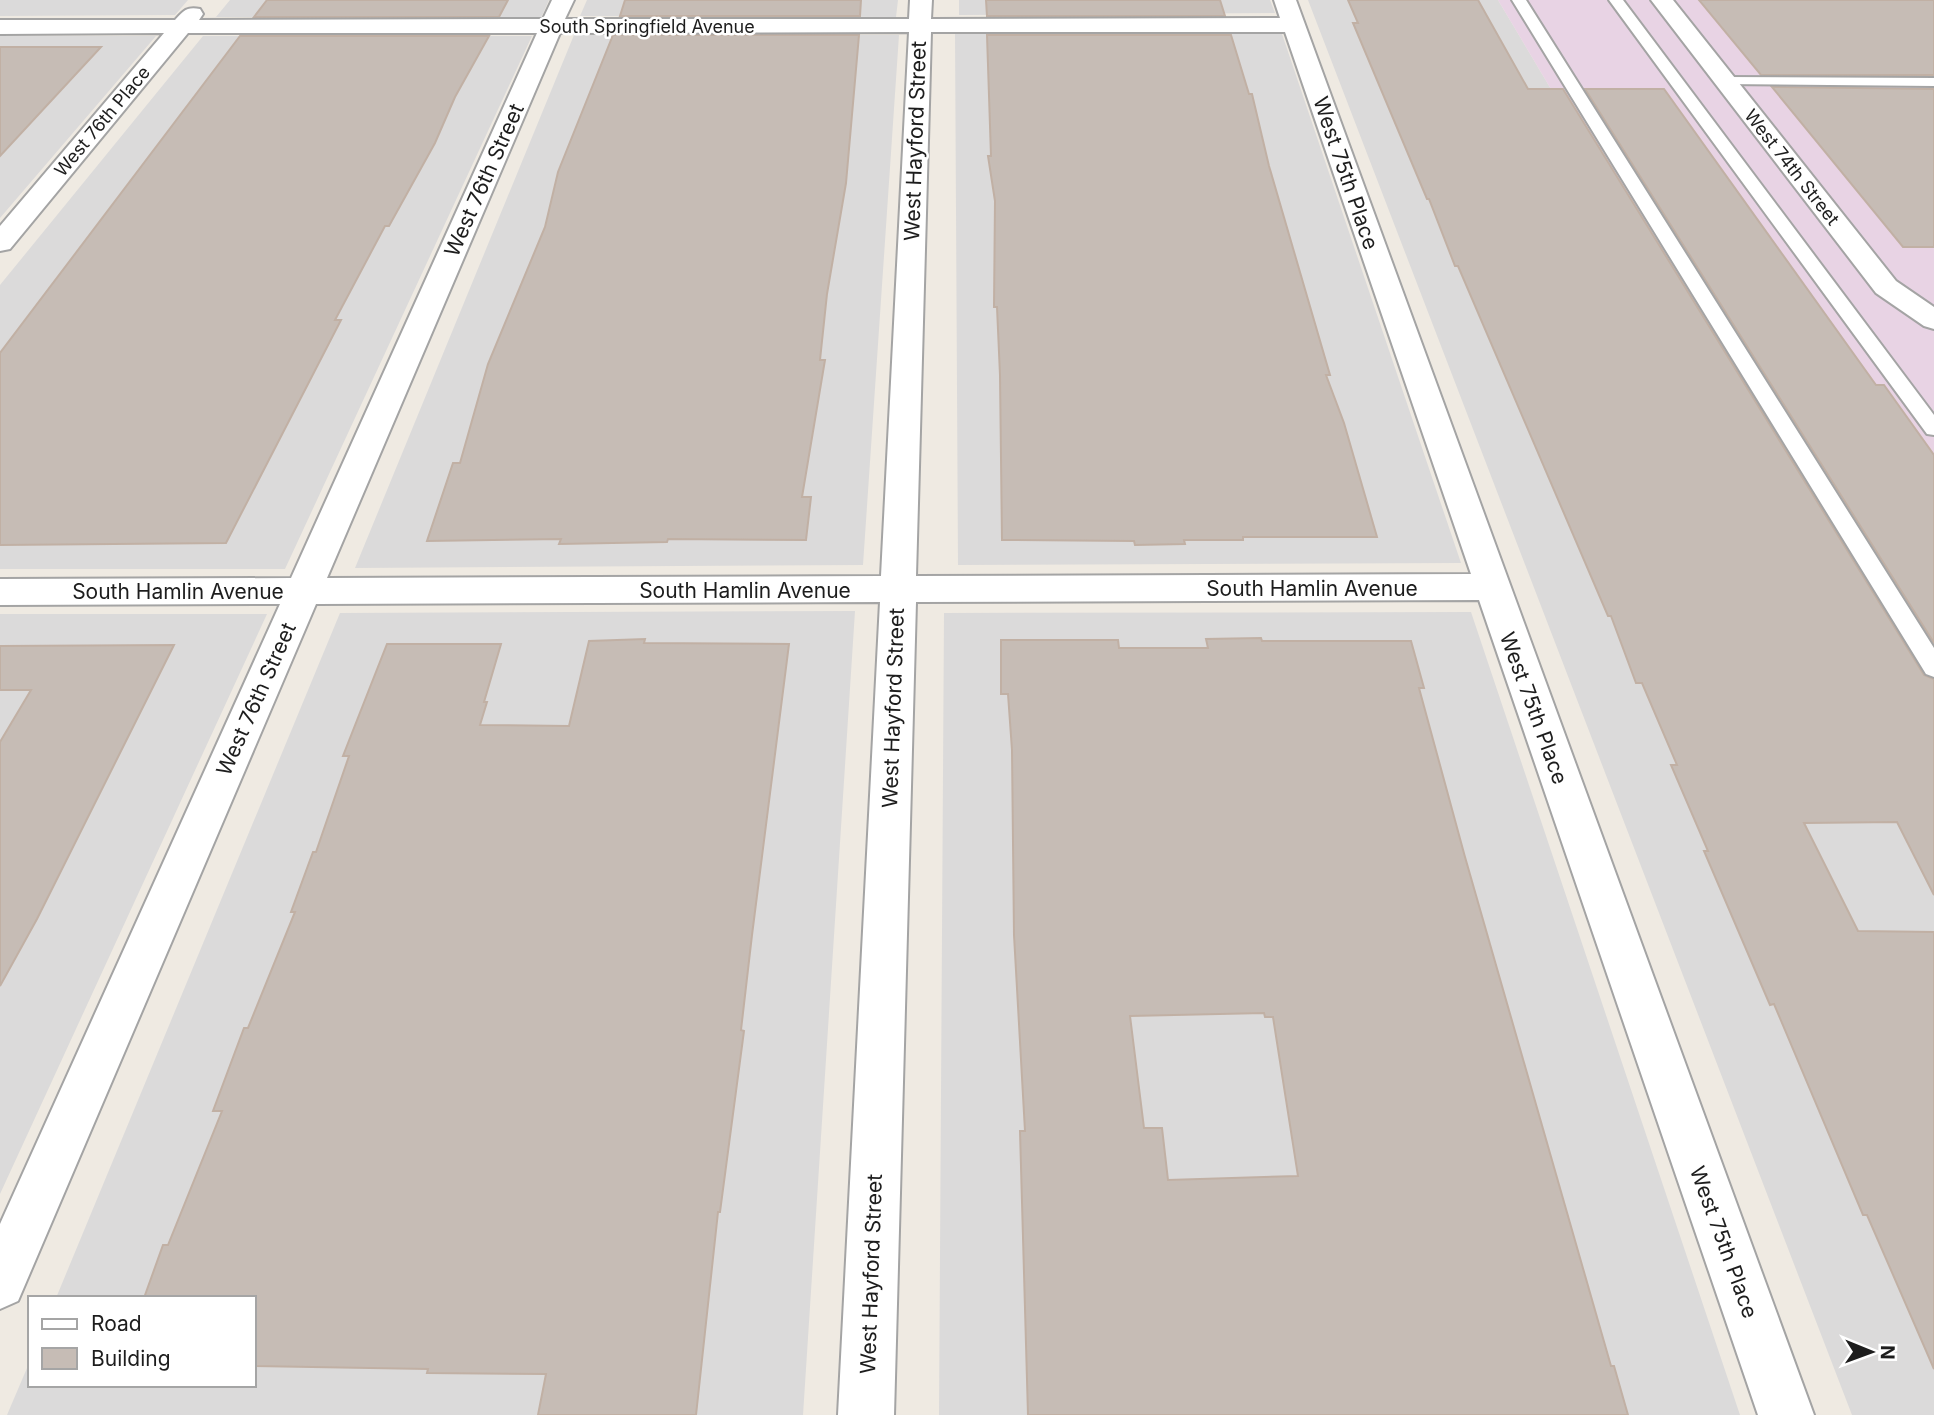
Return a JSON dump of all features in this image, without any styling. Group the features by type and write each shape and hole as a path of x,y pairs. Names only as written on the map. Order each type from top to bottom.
{"street":[{"name":"West 76th Place","path":"0,243 204,0"},
{"name":"West 74th Street","path":"1662,0 1886,287 1934,320"},
{"name":"South Springfield Avenue","path":"0,27 181,27 557,13 1289,12"},
{"name":"West 75th Place","path":"1289,12 1786,1415"},
{"name":"West 76th Street","path":"0,1283 557,13"},
{"name":"West Hayford Street","path":"866,1415 920,13"},
{"name":"South Hamlin Avenue","path":"0,592 1491,587"}],"lane":[{"path":"1520,0 1934,668"},
{"path":"1616,0 1934,429"},
{"path":"1725,81 1934,82"}],"shaded area":[{"path":"0,0 188,0 175,15 0,16"},
{"path":"230,0 549,0 541,18 216,17"},
{"path":"587,0 898,0 896,17 580,16"},
{"path":"959,0 1270,0 1275,13 959,15"},
{"path":"1308,0 1498,0 1934,733 1934,1415 1852,1415"},
{"path":"1498,0 1934,0 1934,733"},
{"path":"955,34 1282,34 1461,563 958,565"},
{"path":"574,35 899,35 863,565 355,568"},
{"path":"0,36 156,36 0,218"},
{"path":"203,36 532,36 285,569 0,569 0,285"},
{"path":"855,611 803,1415 7,1415 28,1366 28,1387 256,1387 256,1296 57,1296 340,613"},
{"path":"1471,612 1740,1415 939,1415 944,613"},
{"path":"0,614 267,614 0,1194"}],"building":[{"path":"267,0 508,0 499,17 254,17"},
{"path":"625,0 861,0 860,16 620,16"},
{"path":"986,0 1220,0 1225,16 987,16"},
{"path":"1348,0 1478,0 1528,89 1563,89 1924,675 1934,679 1934,895 1897,822 1804,823 1858,931 1934,932 1934,1369 1867,1215 1863,1215 1774,1004 1770,1005 1704,851 1708,851 1671,765 1677,765 1642,683 1636,683 1611,616 1608,616 1458,266 1455,266 1353,23 1358,23"},
{"path":"1699,0 1934,0 1934,75 1761,75"},
{"path":"613,35 859,35 846,183 827,294 820,360 825,360 802,497 811,497 806,540 668,539 667,542 559,544 561,539 427,541 453,463 460,463 488,364 545,227 558,172"},
{"path":"987,35 1231,35 1249,94 1252,94 1269,166 1330,375 1326,375 1344,423 1377,537 1243,537 1243,540 1184,540 1185,544 1135,545 1134,541 1002,540 1000,375 997,307 994,307 995,201 988,156 991,156"},
{"path":"240,36 489,36 455,97 435,143 389,226 385,226 335,320 341,320 226,543 0,545 0,353"},
{"path":"0,47 101,47 0,156"},
{"path":"1772,87 1934,89 1934,247 1903,247"},
{"path":"1585,89 1664,89 1876,385 1884,385 1934,455 1934,643"},
{"path":"645,639 644,643 789,644 752,935 741,1030 744,1031 718,1212 696,1415 538,1415 546,1374 427,1373 428,1369 256,1366 256,1296 145,1296 163,1245 168,1245 222,1111 213,1111 244,1028 248,1028 295,912 291,912 313,852 316,852 349,756 343,756 387,644 501,644 480,725 569,726 589,641"},
{"path":"1206,639 1411,641 1424,688 1419,688 1465,857 1611,1366 1614,1366 1628,1415 1028,1415 1020,1131 1025,1131 1014,935 1012,750 1008,694 1001,694 1001,640 1118,640 1119,648 1208,648","holes":["1264,1013 1265,1017 1273,1017 1298,1176 1168,1180 1162,1128 1144,1128 1130,1016"]},
{"path":"174,645 37,919 0,986 0,742 31,690 0,690 0,646"}]}
